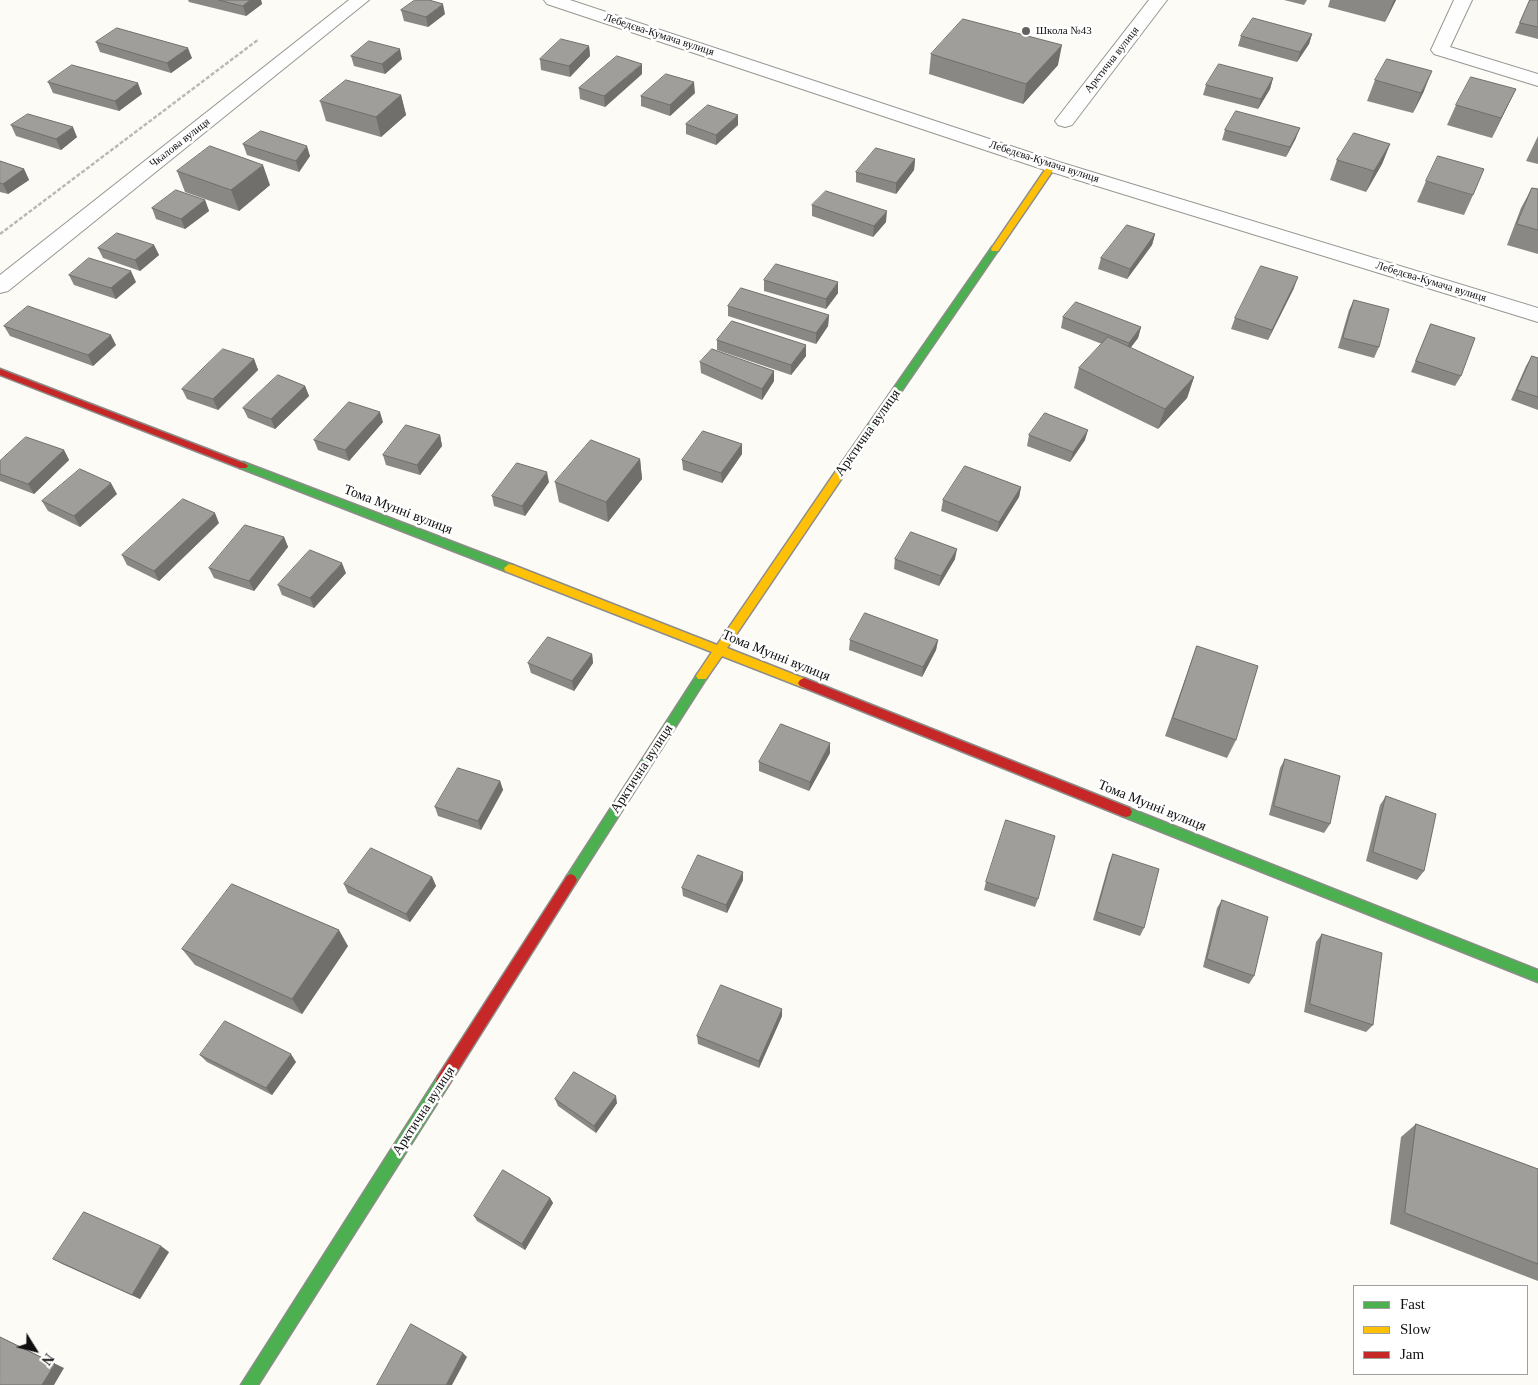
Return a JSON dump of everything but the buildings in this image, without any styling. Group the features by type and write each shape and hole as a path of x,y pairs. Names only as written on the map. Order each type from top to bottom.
{"street":[{"name":"Чкалова вулиця","path":"0,286 360,0"},
{"name":"Лебедєва-Кумача вулиця","path":"553,0 1052,166 1538,315"},
{"name":"Арктична вулиця","path":"1065,121 1158,0"},
{"path":"1463,0 1440,50 1538,80"},
{"name":"Арктична вулиця","path":"249,1385 718,649 1052,166"},
{"name":"Тома Мунні вулиця","path":"0,372 718,649 1538,976"}],"path":[{"path":"0,234 264,36"}],"traffic: fast":[{"path":"842,470 995,249"},
{"path":"243,466 509,568"},
{"path":"571,880 702,676"},
{"path":"1126,812 1538,976"},
{"path":"249,1385 443,1081"}],"traffic: slow":[{"path":"995,249 1052,166"},
{"path":"702,676 842,470"},
{"path":"509,568 804,683"}],"traffic: jam":[{"path":"0,372 243,466"},
{"path":"804,683 1126,812"},
{"path":"443,1081 571,880"}],"place":[{"name":"Школа №43","path":"1026,31"}]}
